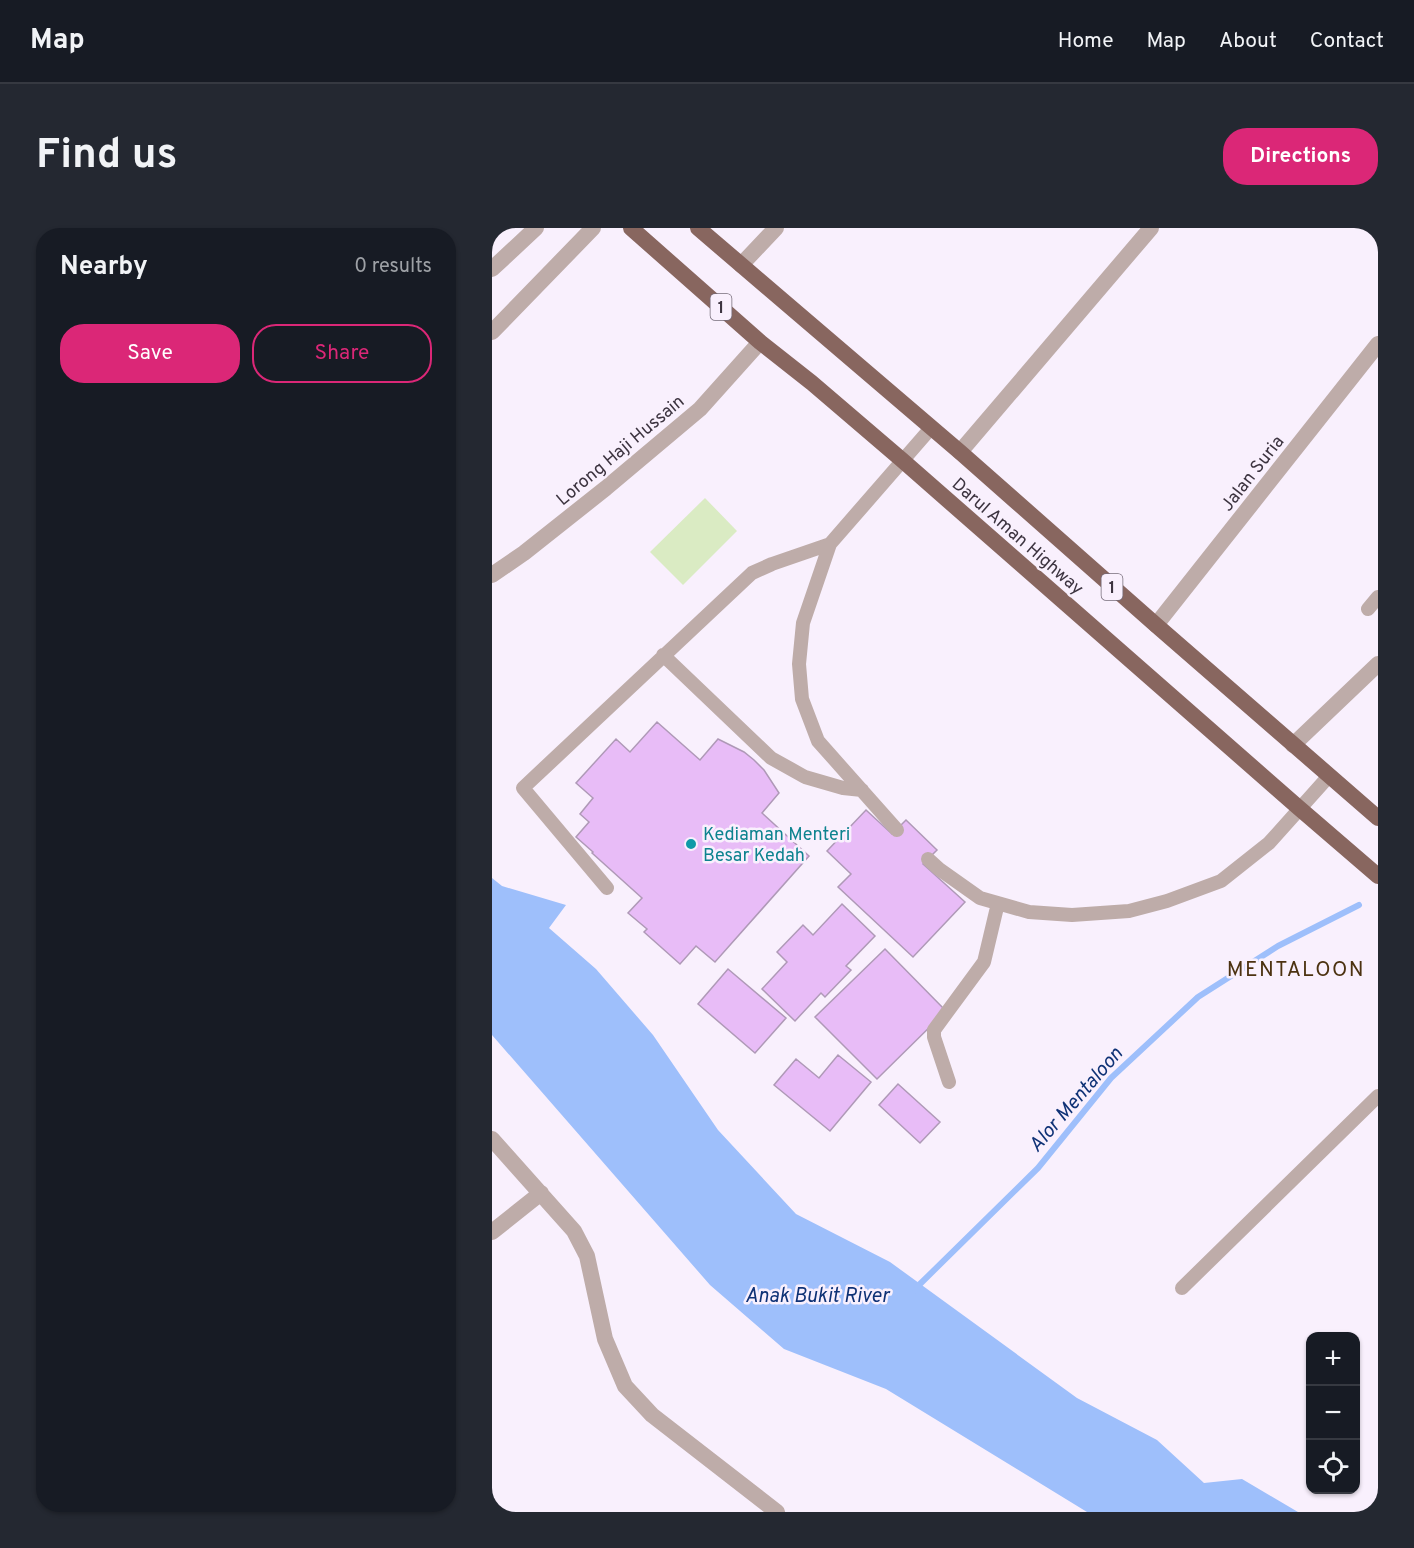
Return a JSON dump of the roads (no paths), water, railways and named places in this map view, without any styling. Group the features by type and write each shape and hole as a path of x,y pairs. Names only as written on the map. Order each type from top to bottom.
{"highway":[{"name":"Darul Aman Highway","path":"632,228 760,342 903,460 1378,876"},
{"name":"Darul Aman Highway","path":"698,228 960,452 1378,818"}],"street":[{"path":"492,268 536,228"},
{"path":"492,332 593,228"},
{"path":"741,265 776,228"},
{"path":"960,452 1152,228"},
{"name":"Lorong Haji Hussain","path":"492,575 524,553 606,488 700,409 760,342"},
{"name":"Jalan Suria","path":"1156,625 1378,344"},
{"path":"1293,745 1378,663"},
{"path":"492,1139 574,1231 582,1243 587,1256 605,1339 625,1386 652,1415 777,1512"},
{"path":"492,1232 541,1193"}],"lane":[{"path":"897,830 818,741 802,699 799,664 803,623 830,544 931,428"},
{"path":"607,888 523,788 752,573 830,544"},
{"path":"1368,609 1378,597"},
{"path":"663,655 771,758 805,777 843,788 862,790"},
{"path":"928,859 980,898 1029,912 1072,915 1129,911 1167,901 1221,880 1269,843 1329,776"},
{"path":"949,1082 933,1037 934,1030 984,962 998,903"},
{"path":"1182,1288 1378,1096"}],"water":[{"name":"Anak Bukit River","path":"492,878 502,886 566,905 549,928 596,969 653,1035 718,1130 796,1214 890,1262 1077,1398 1157,1440 1204,1483 1242,1479 1298,1512 1087,1512 886,1389 784,1349 710,1285 492,1035"}],"waterway":[{"name":"Alor Mentaloon","path":"916,1290 1038,1168 1111,1078 1198,997 1278,946 1359,905"}],"place":[{"name":"Kediaman Menteri Besar Kedah","path":"691,844"}],"district":[{"name":"MENTALOON","path":"1296,969"}]}
